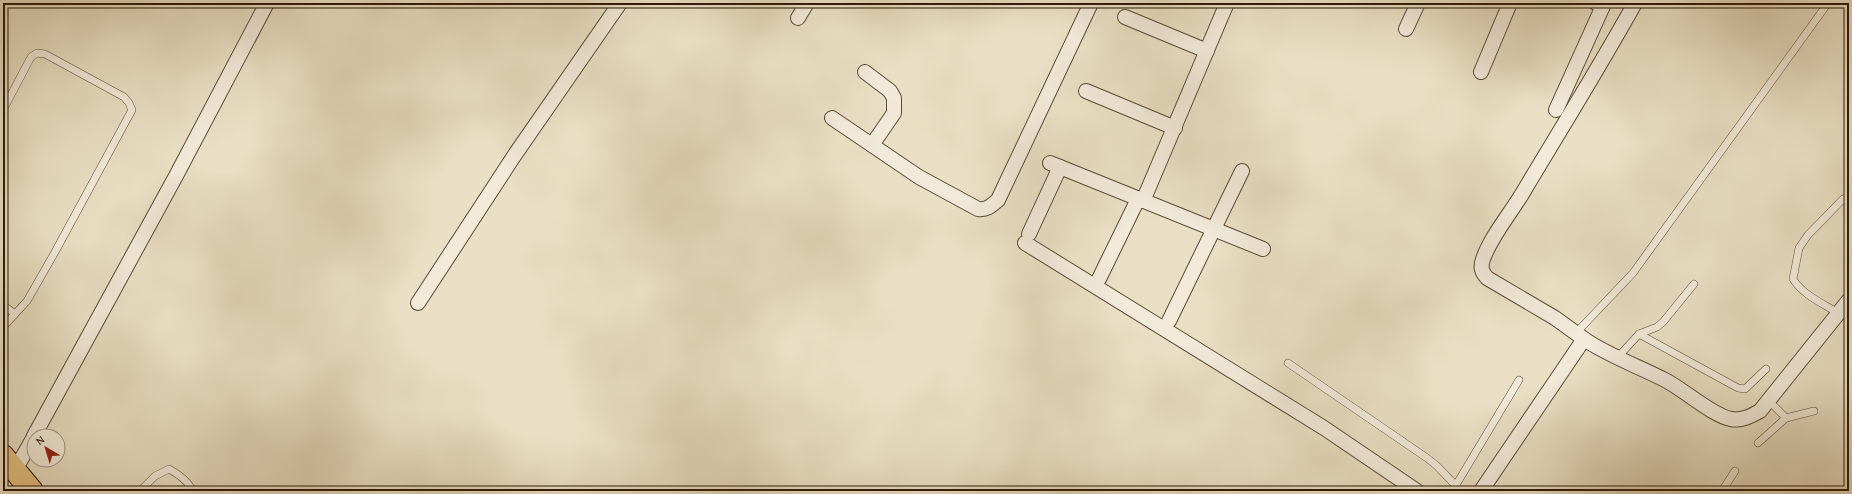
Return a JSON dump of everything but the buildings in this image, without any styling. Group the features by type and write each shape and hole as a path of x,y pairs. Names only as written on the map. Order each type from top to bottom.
{"main road":[{"path":"9,463 32,491"}],"street":[{"path":"38,428 177,174 267,3"},
{"path":"418,303 514,156 620,3"},
{"path":"798,18 807,3"},
{"path":"832,118 919,177 978,209 990,207 998,200 1091,3"},
{"path":"1099,279 1141,200 1175,128 1227,3"},
{"path":"1406,29 1418,3"},
{"path":"1481,72 1510,3"},
{"path":"1556,110 1603,6 1596,3"},
{"path":"1635,3 1528,185 1490,243 1481,266 1482,273 1487,278 1555,318 1598,348 1667,381 1713,411 1731,419 1748,418 1760,411 1849,300"},
{"path":"1125,17 1207,51"},
{"path":"865,72 890,91 894,98 894,113 872,145"},
{"path":"1086,91 1175,128"},
{"path":"1263,249 1055,165 1027,239 1324,428 1417,491"},
{"path":"1169,321 1242,171"},
{"path":"1481,491 1580,336"},
{"path":"9,463 26,445"}],"lane":[{"path":"1580,336 1633,273 1828,3"},
{"path":"3,110 31,57 37,53 45,54 124,97 132,110 27,301 3,327"},
{"path":"1838,313 1805,293 1798,287 1793,279 1799,248 1808,235 1843,199"},
{"path":"1618,357 1639,334 1657,327 1694,284"},
{"path":"3,305 15,314"},
{"path":"1639,334 1738,388 1745,388 1766,369"},
{"path":"1288,363 1427,458 1456,484 1461,491"},
{"path":"1456,484 1519,380"},
{"path":"1768,400 1786,418"},
{"path":"1758,443 1786,418 1814,411"},
{"path":"140,491 155,476 169,469 178,474 190,486 192,491"},
{"path":"1722,491 1735,471"}]}
